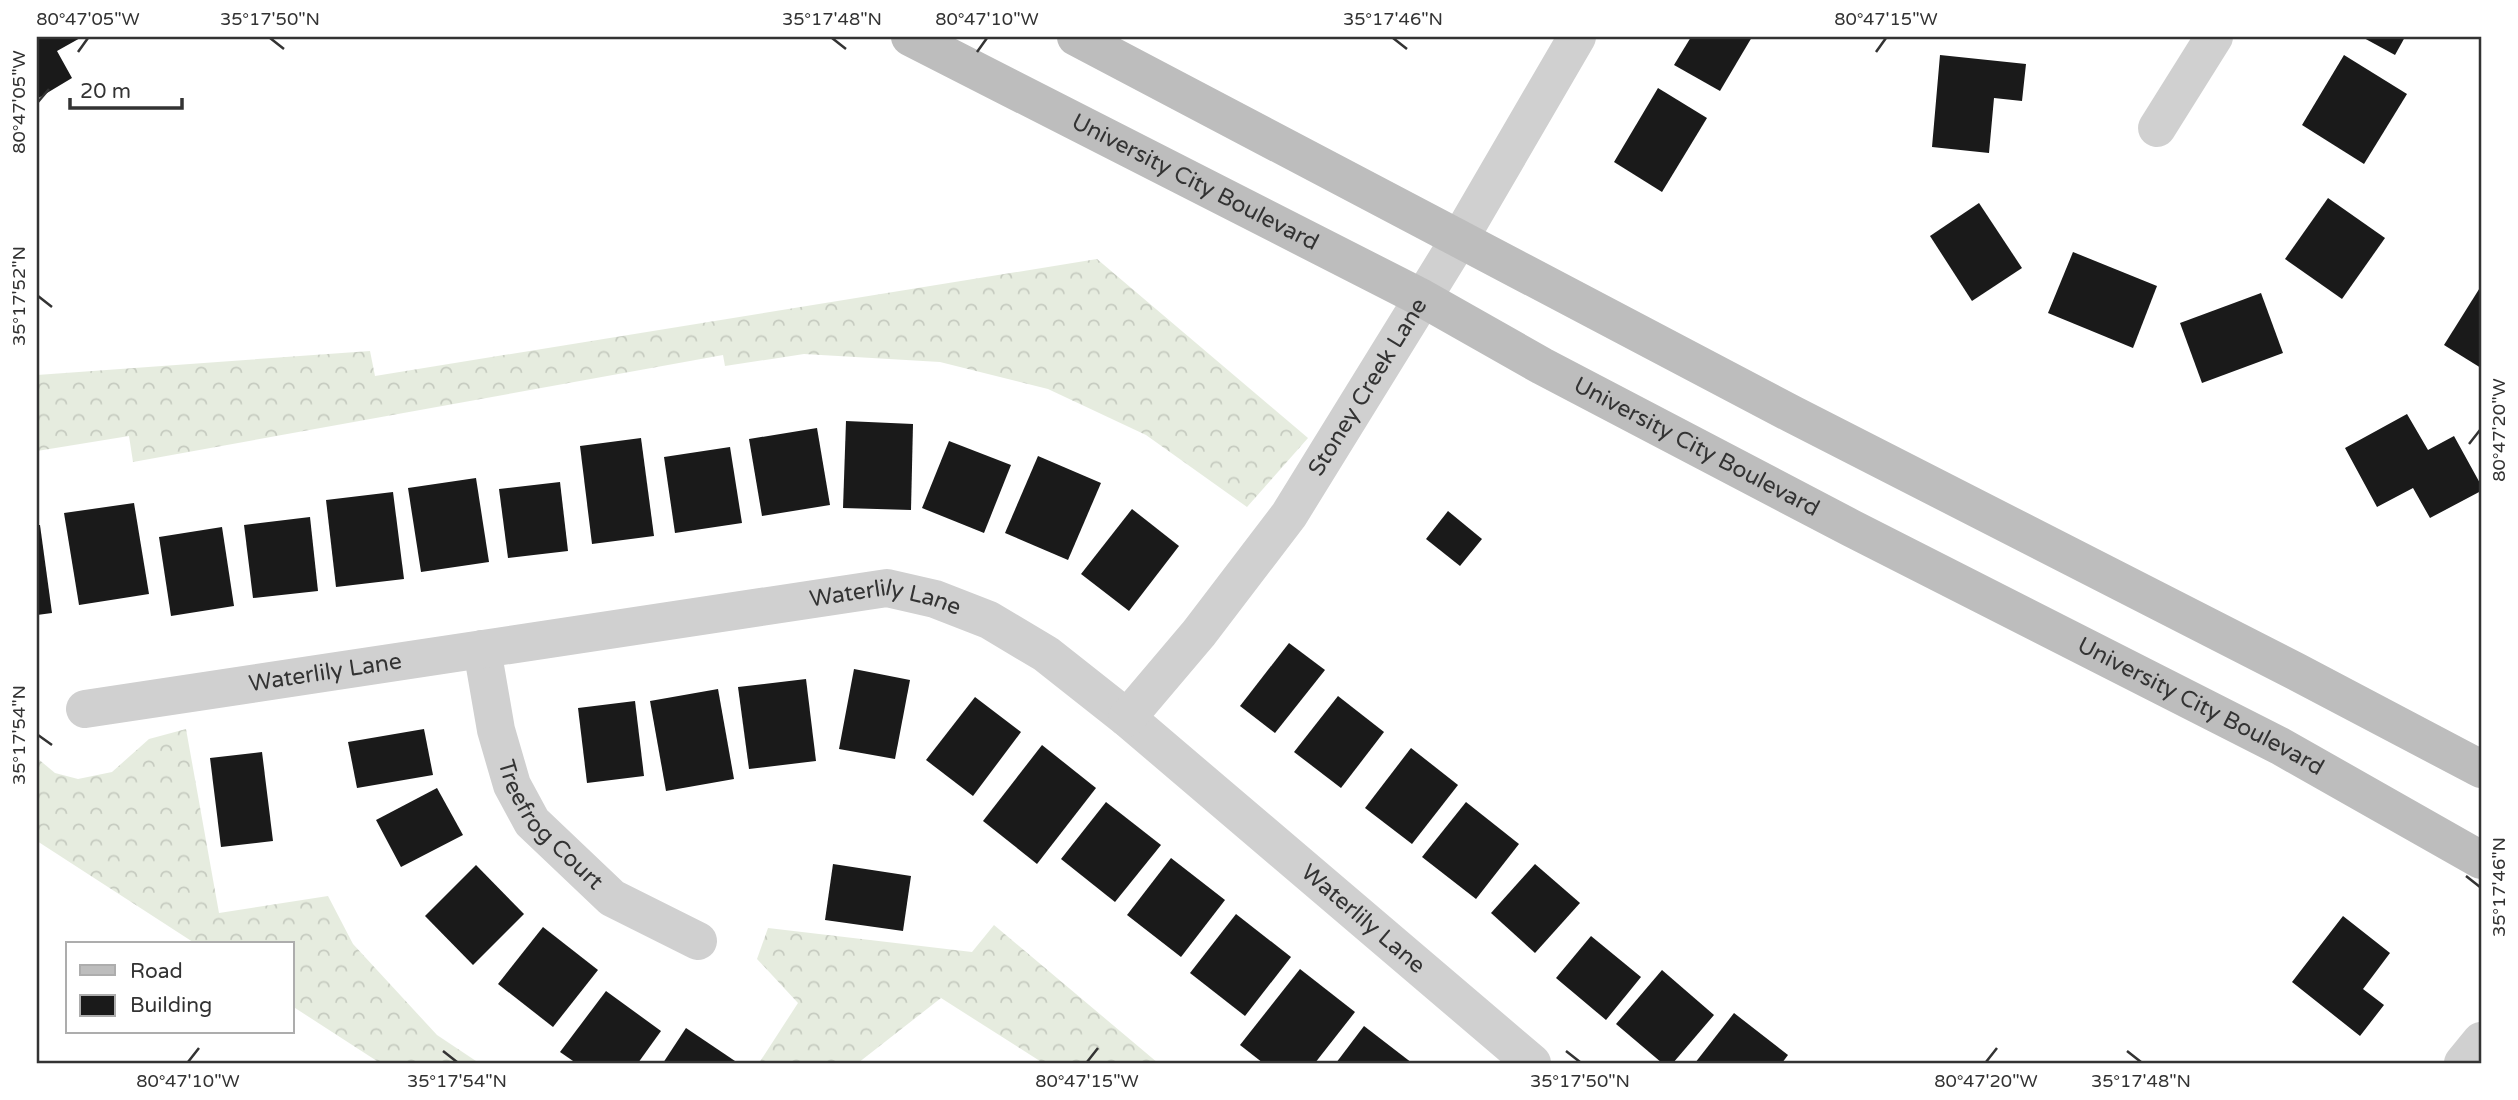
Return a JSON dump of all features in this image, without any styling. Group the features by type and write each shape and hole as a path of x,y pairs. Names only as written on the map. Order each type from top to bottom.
{"main road":[{"name":"University City Boulevard","path":"910,37 1422,298 1542,366 1838,521 2280,746 2481,860"},
{"path":"1076,37 1804,420 2481,769"}],"street":[{"name":"Stoney Creek Lane","path":"1127,718 1199,634 1289,514 1460,238 1577,37"},
{"path":"2157,128 2214,37"},
{"name":"Waterlily Lane","path":"85,709 887,588 935,599 989,620 1046,654 1127,718 1532,1063"},
{"name":"Treefrog Court","path":"482,649 496,730 512,785 532,822 612,898 698,941"},
{"path":"2463,1063 2481,1041"}],"green space":[{"path":"1097,259 1308,438 1247,507 1146,435 1048,389 940,362 804,354 725,366 723,355 133,462 129,436 37,451 37,375 370,351 375,376"},
{"path":"186,729 219,913 328,896 353,944 437,1035 479,1063 380,1063 294,1007 294,942 193,942 37,841 37,758 55,773 78,779 112,772 149,739"},
{"path":"994,925 1158,1063 1043,1063 941,998 858,1063 759,1063 798,1003 757,959 768,928 972,952"}],"building":[{"path":"37,37 82,37 57,51 72,78 37,99"},
{"path":"1691,37 1752,37 1720,91 1674,65"},
{"path":"2362,37 2405,37 2395,55"},
{"path":"1940,55 2026,64 2022,101 1994,98 1989,153 1932,147"},
{"path":"2344,55 2407,94 2364,164 2302,125"},
{"path":"1658,88 1707,118 1662,192 1614,162"},
{"path":"2328,198 2385,238 2342,299 2285,259"},
{"path":"1979,203 2022,268 1972,301 1930,236"},
{"path":"2073,252 2157,286 2133,348 2048,313"},
{"path":"2481,286 2481,368 2444,345"},
{"path":"2261,293 2283,353 2202,383 2180,323"},
{"path":"2407,414 2428,450 2454,436 2481,485 2481,491 2430,518 2413,488 2377,507 2345,448"},
{"path":"846,421 913,424 911,510 843,508"},
{"path":"817,428 830,505 762,516 749,439"},
{"path":"641,438 654,536 592,544 580,446"},
{"path":"949,441 1011,465 984,533 922,508"},
{"path":"730,447 742,523 675,533 664,457"},
{"path":"1038,456 1101,483 1068,560 1005,533"},
{"path":"476,478 489,562 421,572 408,488"},
{"path":"560,482 568,551 508,558 499,489"},
{"path":"393,492 404,579 336,587 326,500"},
{"path":"134,503 149,594 79,605 64,513"},
{"path":"1132,509 1179,546 1129,611 1081,574"},
{"path":"1448,511 1482,539 1460,566 1426,539"},
{"path":"310,517 318,591 253,598 244,525"},
{"path":"37,525 40,525 52,613 37,615"},
{"path":"222,527 234,606 171,616 159,537"},
{"path":"1289,643 1325,670 1275,733 1240,706"},
{"path":"854,669 910,680 895,759 839,749"},
{"path":"806,679 816,761 749,769 738,687"},
{"path":"718,689 734,779 666,791 650,701"},
{"path":"1338,696 1384,732 1341,788 1294,752"},
{"path":"975,697 1021,732 973,796 926,760"},
{"path":"635,701 644,776 587,783 578,708"},
{"path":"424,729 433,775 357,788 348,742"},
{"path":"1042,745 1096,788 1037,864 983,821"},
{"path":"1411,748 1458,785 1412,844 1365,808"},
{"path":"262,752 273,841 221,847 210,758"},
{"path":"437,788 463,835 401,867 376,820"},
{"path":"1106,802 1161,845 1115,902 1061,859"},
{"path":"1466,802 1519,844 1476,899 1422,857"},
{"path":"1171,858 1225,900 1181,957 1127,915"},
{"path":"833,864 911,876 903,931 825,920"},
{"path":"1535,864 1580,903 1535,953 1491,913"},
{"path":"476,865 524,914 473,965 425,916"},
{"path":"1236,914 1291,957 1245,1016 1190,973"},
{"path":"2343,916 2390,953 2363,989 2384,1005 2360,1036 2292,982"},
{"path":"543,927 598,970 553,1027 498,984"},
{"path":"1591,936 1641,977 1606,1020 1556,978"},
{"path":"1300,969 1355,1012 1315,1063 1263,1063 1240,1045"},
{"path":"1662,970 1714,1015 1673,1063 1662,1063 1616,1024"},
{"path":"606,991 661,1031 638,1063 576,1063 560,1052"},
{"path":"1734,1013 1788,1055 1782,1063 1695,1063"},
{"path":"1364,1026 1412,1063 1336,1063"},
{"path":"686,1028 735,1061 734,1063 663,1063"}]}
